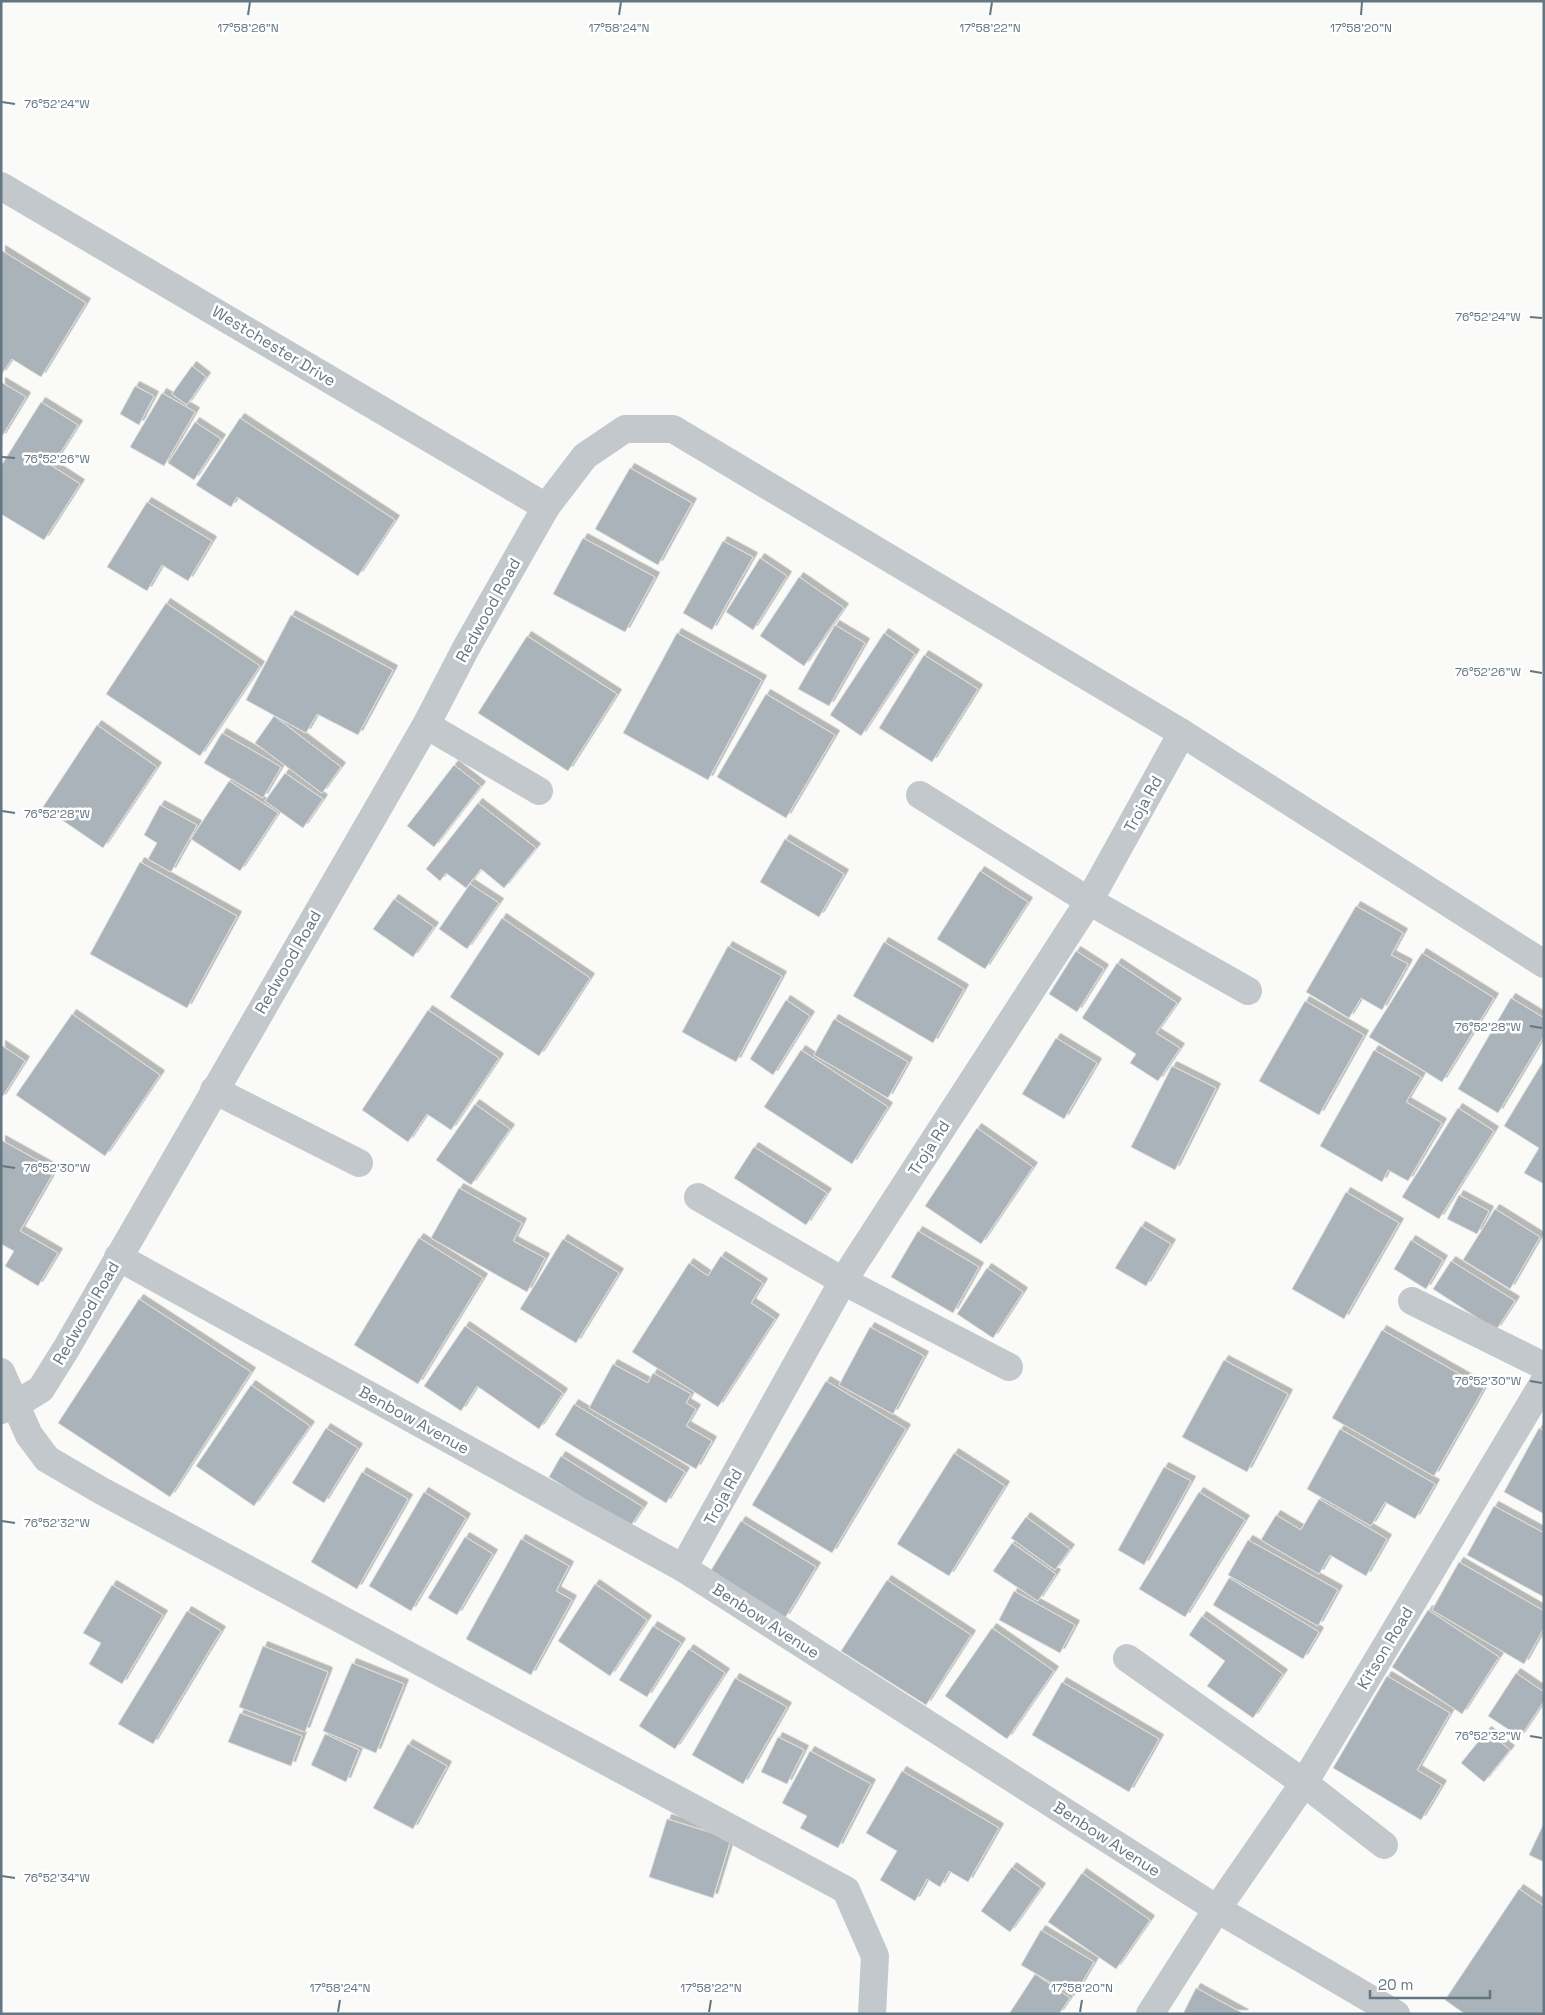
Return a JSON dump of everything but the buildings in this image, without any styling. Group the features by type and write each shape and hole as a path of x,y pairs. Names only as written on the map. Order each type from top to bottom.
{"street":[{"name":"Westchester Drive","path":"1,186 546,507"},
{"name":"Redwood Road","path":"8,1408 41,1389 66,1349 426,725 466,648 546,507 585,456 625,429 673,429 1182,733 1544,964"},
{"path":"426,725 539,791"},
{"name":"Troja Rd","path":"684,1568 843,1281 1090,901 1182,733"},
{"path":"920,795 1090,901 1248,991"},
{"path":"214,1090 359,1163"},
{"path":"698,1197 843,1281 1009,1366"},
{"name":"Benbow Avenue","path":"118,1257 684,1568 1217,1909 1396,2014"},
{"path":"1412,1301 1544,1366"},
{"path":"1,1372 8,1408 47,1459 100,1490 846,1890 875,1956 872,2014"},
{"name":"Kitson Road","path":"1150,2014 1217,1909 1304,1784 1544,1382"},
{"path":"1127,1658 1304,1784 1384,1844"}]}
